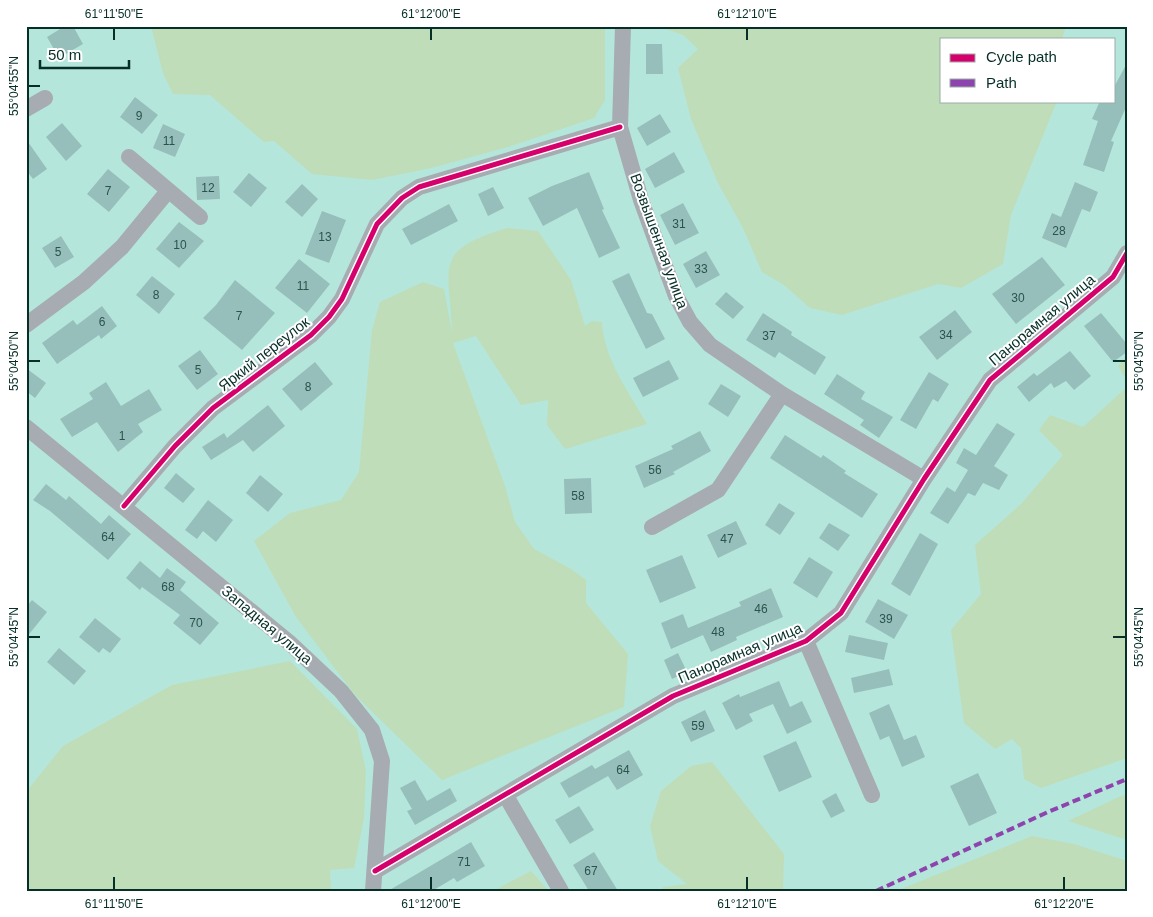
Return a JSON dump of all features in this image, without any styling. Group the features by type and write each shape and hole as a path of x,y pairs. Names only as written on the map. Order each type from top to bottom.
{"street":[{"name":"Возвышенная улица","path":"623,26 620,128 640,200 676,296 690,322 710,344 782,394 924,479"},
{"path":"26,110 45,98"},
{"name":"Яркий переулок","path":"124,506 175,446 213,408 312,335 329,317 342,299 377,224 402,198 419,187 620,128"},
{"path":"129,157 200,217"},
{"path":"26,325 84,282 122,247 168,191"},
{"name":"Панорамная улица","path":"375,871 506,796 673,696 806,641 841,614 924,479 990,380 1113,277 1127,253"},
{"path":"652,528 718,490 782,394"},
{"name":"Западная улица","path":"26,427 291,644 341,690 372,730 382,761 373,891"},
{"path":"806,641 872,795"},
{"path":"506,796 561,891"}],"green space":[{"path":"151,26 605,26 605,100 594,118 508,147 431,168 372,180 312,174 274,141 264,142 210,95 173,94 163,73"},
{"path":"658,26 1066,26 1062,38 940,38 940,102 1057,102 1011,215 1003,264 961,288 938,284 842,315 810,308 784,285 762,272 743,228 718,183 691,119 678,68 698,49 683,35"},
{"path":"507,228 538,231 571,280 585,326 592,321 602,322 607,349 612,363 647,424 565,449 547,425 548,400 521,405 476,336 453,343 505,486 515,522 534,549 571,569 586,580 586,603 628,654 624,707 442,780 355,695 296,617 254,541 290,513 341,500 359,472 372,330 380,302 423,282 444,289 452,333 448,276 450,264 456,254 466,245 483,236"},
{"path":"1127,356 1127,381 1118,366"},
{"path":"1127,387 1127,758 1041,788 1024,779 1021,748 1012,739 995,749 964,723 951,630 981,594 975,545 1021,504 1063,455 1039,430 1050,415 1083,427"},
{"path":"290,661 357,729 366,771 364,818 354,868 330,870 331,891 26,891 26,792 63,746 172,685"},
{"path":"712,762 784,854 783,891 662,891 663,887 687,884 658,861 650,826 661,791 691,766"},
{"path":"1127,794 1127,840 1068,821 1119,797"},
{"path":"1032,836 1074,844 1127,861 1127,891 896,891"},
{"path":"531,871 549,891 493,891"}],"building":[{"path":"65,26 73,26 83,44 59,58 47,37"},
{"path":"646,44 662,44 663,74 646,74"},
{"path":"1127,63 1127,105 1111,141 1114,142 1104,172 1083,165 1098,121 1092,119 1100,102 1116,102 1116,83"},
{"path":"135,97 158,115 142,134 120,117"},
{"path":"660,114 671,132 647,146 637,128"},
{"path":"62,123 82,146 66,161 46,137"},
{"path":"163,124 185,134 175,157 153,148"},
{"path":"26,139 47,169 33,179 26,170"},
{"path":"674,152 685,172 655,188 645,169"},
{"path":"108,169 130,187 109,212 87,194"},
{"path":"589,172 604,209 602,210 620,248 599,258 577,208 543,226 528,198 552,186"},
{"path":"249,173 267,188 251,207 233,192"},
{"path":"219,176 220,199 197,200 196,177"},
{"path":"1075,182 1098,192 1090,212 1082,209 1066,248 1042,238 1052,213 1061,217"},
{"path":"302,184 318,199 302,217 285,202"},
{"path":"493,187 504,208 488,216 478,194"},
{"path":"683,203 699,233 675,245 660,215"},
{"path":"449,204 458,221 411,245 402,229"},
{"path":"322,211 346,220 329,263 305,254"},
{"path":"179,222 204,241 179,268 156,249"},
{"path":"61,236 74,257 55,268 42,248"},
{"path":"706,251 720,275 696,288 683,264"},
{"path":"1042,257 1065,285 1016,324 992,294"},
{"path":"299,259 330,284 307,313 275,288"},
{"path":"629,273 647,313 652,314 665,339 646,349 612,281"},
{"path":"152,276 175,294 159,314 136,295"},
{"path":"235,280 275,313 242,350 203,318 216,305"},
{"path":"726,292 744,307 733,319 715,304"},
{"path":"102,306 117,326 101,339 99,335 57,364 42,343 73,320 77,325"},
{"path":"955,310 972,332 937,360 919,337"},
{"path":"763,313 792,332 791,335 826,357 815,375 779,352 775,358 746,340"},
{"path":"1101,313 1127,344 1127,352 1113,362 1084,326"},
{"path":"200,350 218,374 197,390 178,366"},
{"path":"1070,351 1091,376 1074,390 1066,381 1054,388 1051,383 1029,402 1017,387 1034,373 1037,376"},
{"path":"669,360 679,379 643,397 633,378"},
{"path":"315,362 333,384 301,411 282,389"},
{"path":"26,368 46,383 35,398 26,391"},
{"path":"929,372 949,384 938,402 933,399 916,429 900,420"},
{"path":"837,374 865,392 861,399 893,417 879,438 860,425 864,420 824,394"},
{"path":"106,382 121,406 149,389 162,410 138,424 143,432 118,452 97,422 72,437 60,419 93,399 89,393"},
{"path":"721,384 741,396 728,417 708,404"},
{"path":"268,405 285,426 253,452 243,440 211,460 202,447 224,433 227,438"},
{"path":"997,423 1015,434 994,466 1008,475 999,490 983,483 975,496 968,493 948,524 930,513 947,487 955,492 968,470 956,463 964,448 976,455"},
{"path":"700,431 711,451 673,472 675,474 644,488 635,466 673,449 671,446"},
{"path":"785,435 821,458 823,455 846,471 844,473 878,494 862,518 770,458"},
{"path":"176,473 195,489 183,503 164,488"},
{"path":"260,475 283,494 268,512 246,493"},
{"path":"591,478 592,513 565,514 564,479"},
{"path":"46,484 66,500 69,496 101,524 109,515 131,534 108,560 50,511 33,500"},
{"path":"208,500 233,520 216,542 203,531 197,539 185,530"},
{"path":"779,503 795,513 780,535 765,525"},
{"path":"736,521 747,544 718,558 707,535"},
{"path":"829,523 850,535 838,551 819,538"},
{"path":"920,533 938,544 910,596 891,584"},
{"path":"682,555 696,588 660,603 646,570"},
{"path":"809,557 833,572 817,598 793,583"},
{"path":"140,561 160,578 167,568 186,582 180,590 219,623 200,645 173,623 180,615 142,587 140,590 126,578"},
{"path":"771,588 783,617 736,637 737,640 711,652 703,635 671,649 661,623 683,614 688,628 741,606 739,602"},
{"path":"878,599 908,615 894,639 865,622"},
{"path":"32,600 47,612 26,638 26,607"},
{"path":"95,618 121,639 110,653 103,648 99,653 79,637"},
{"path":"849,635 888,643 884,660 845,652"},
{"path":"59,648 86,671 74,685 47,662"},
{"path":"678,653 687,672 672,679 664,660"},
{"path":"889,669 893,685 854,693 851,678"},
{"path":"779,681 790,707 802,701 812,722 787,734 773,704 749,714 753,721 736,730 722,703 739,694 740,697"},
{"path":"889,704 904,740 916,735 925,757 902,767 889,736 880,740 869,713"},
{"path":"705,710 715,731 691,742 681,722"},
{"path":"796,741 812,777 779,792 763,756"},
{"path":"629,750 643,775 617,790 608,776 569,798 560,783 592,765 595,769"},
{"path":"978,773 997,813 969,826 950,786"},
{"path":"415,780 427,801 450,788 457,801 415,825 407,811 412,809 400,788"},
{"path":"836,793 845,811 831,818 822,801"},
{"path":"579,806 594,830 570,844 555,820"},
{"path":"471,842 485,866 457,882 454,878 432,891 388,891"},
{"path":"594,852 618,891 589,891 573,865"}],"marked path":[{"path":"876,891 1048,812 1127,779"}],"cycle path":[{"path":"124,506 175,446 213,408 311,335 329,317 342,299 377,224 402,198 419,187 620,127"},
{"path":"375,871 673,696 806,641 841,613 924,479 990,380 1113,277 1127,253"}]}
